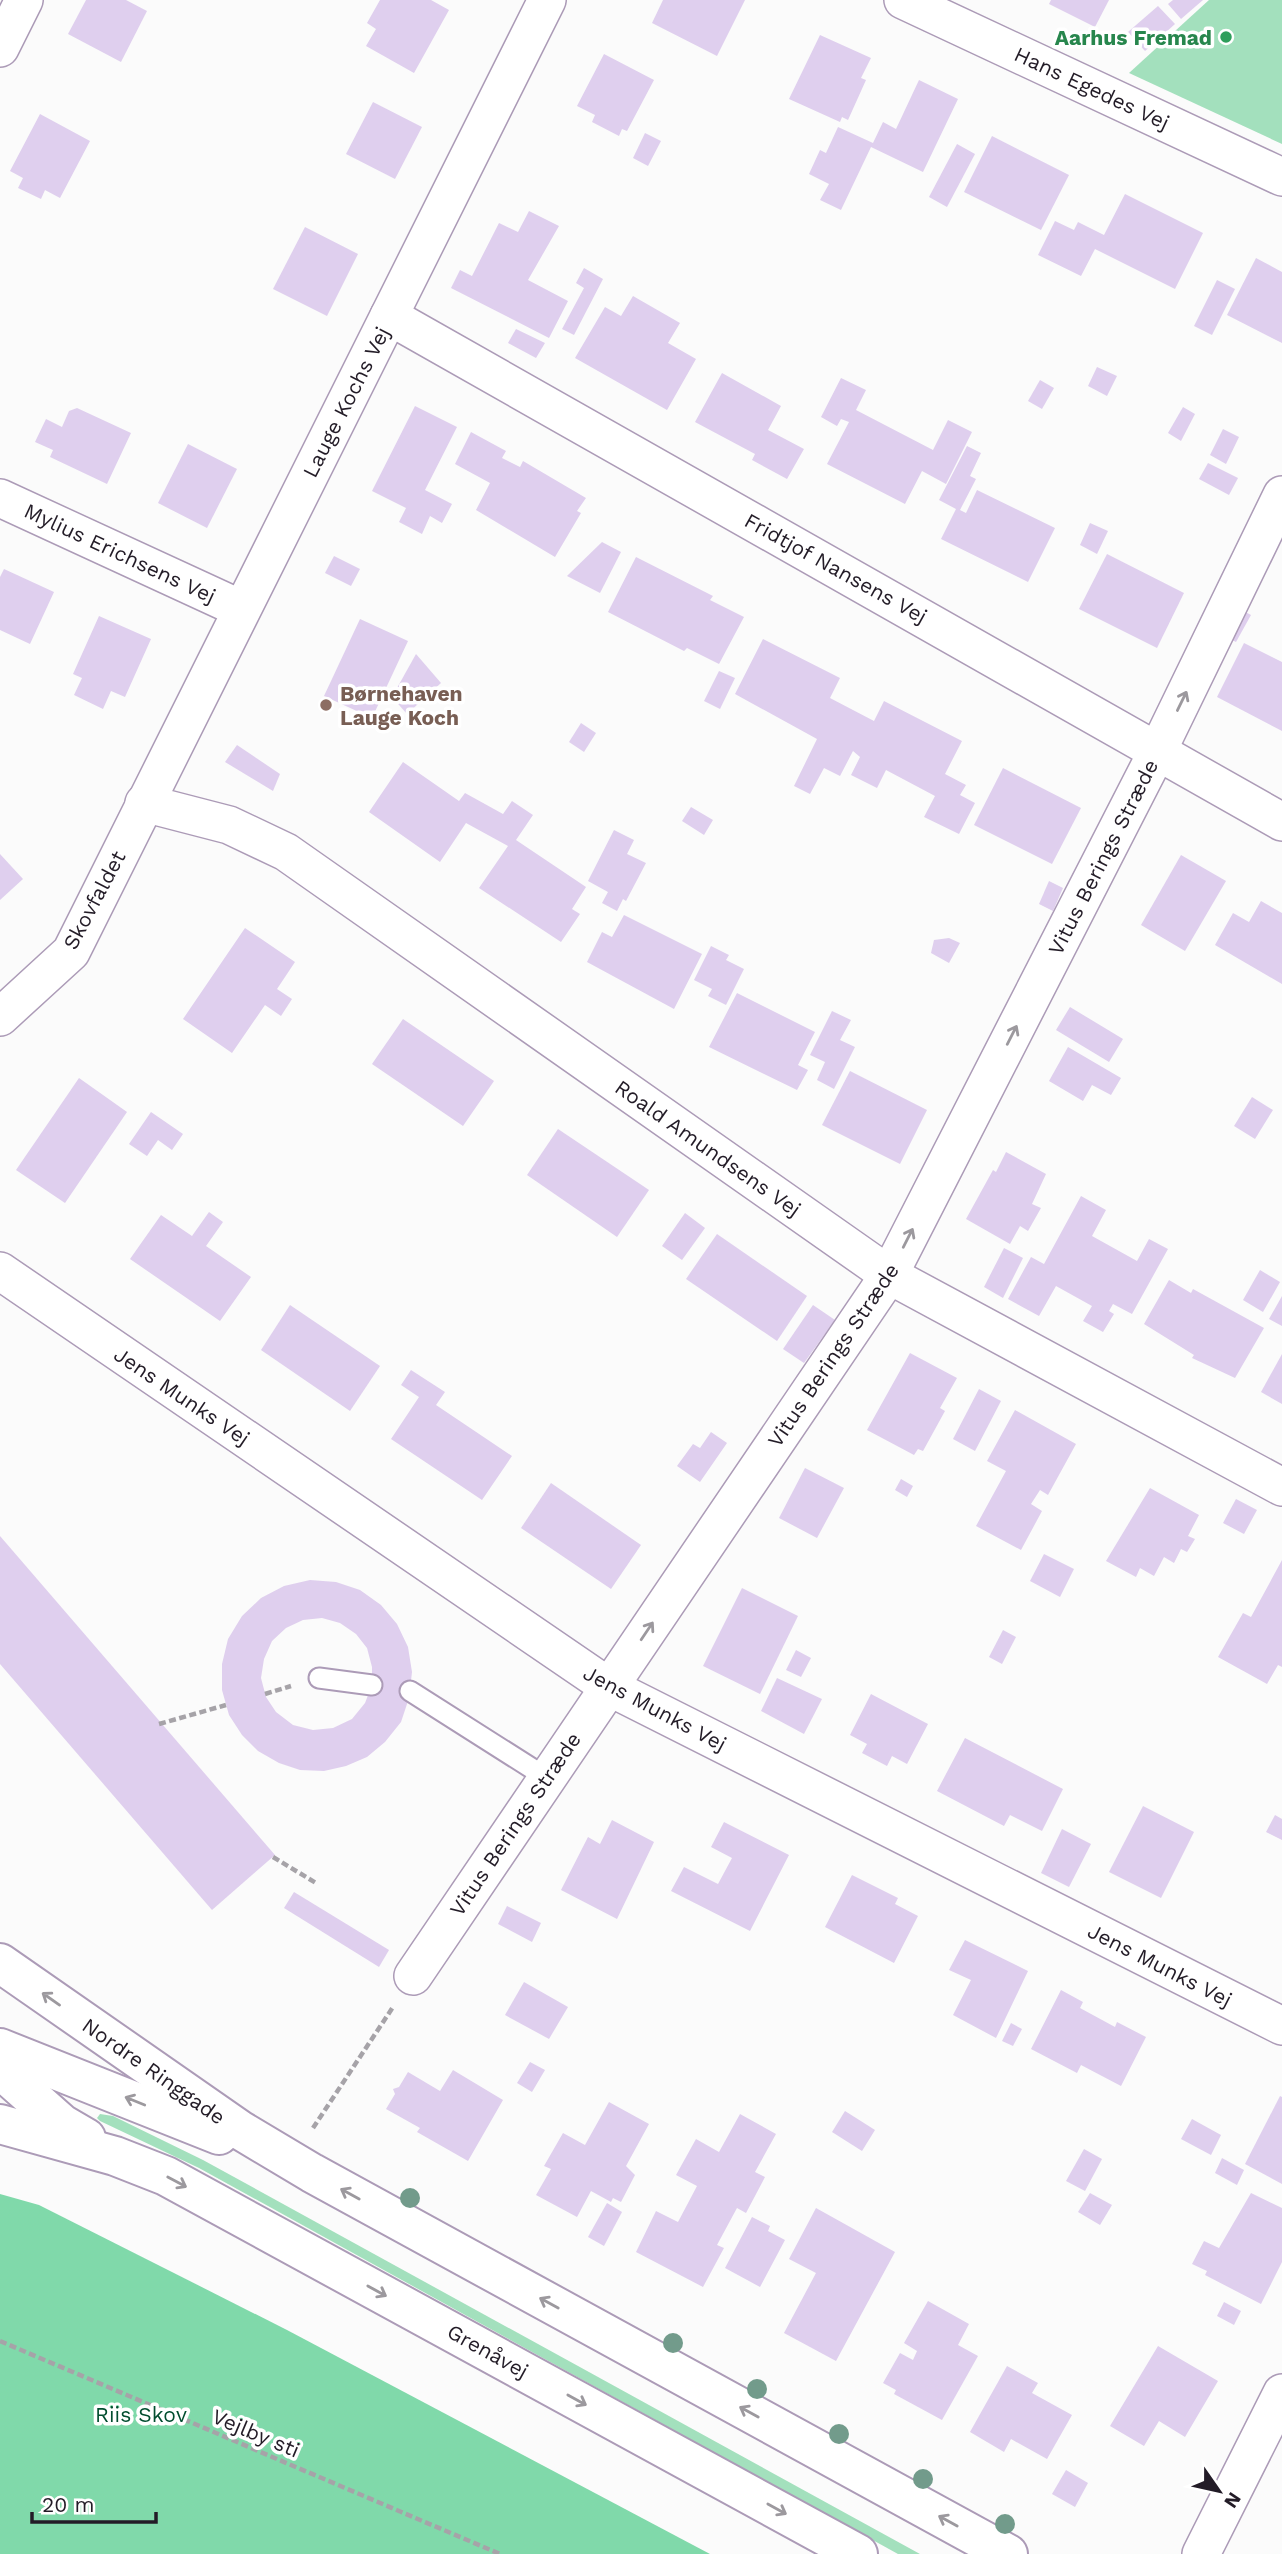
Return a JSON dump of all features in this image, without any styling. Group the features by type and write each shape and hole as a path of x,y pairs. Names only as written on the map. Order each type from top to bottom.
{"street":[{"path":"0,48 24,0"},
{"name":"Lauge Kochs Vej","path":"144,803 547,0"},
{"name":"Hans Egedes Vej","path":"902,0 1282,177"},
{"name":"Fridtjof Nansens Vej","path":"389,316 1282,822"},
{"name":"Vitus Berings Stræde","path":"413,1976 889,1275 1158,750 1282,495"},
{"name":"Mylius Erichsens Vej","path":"0,498 241,608"},
{"name":"Skovfaldet","path":"0,1017 71,952 144,803"},
{"name":"Roald Amundsens Vej","path":"144,803 229,825 286,852 889,1275 1282,1487"},
{"name":"Jens Munks Vej","path":"0,1271 608,1687 1282,2026"},
{"name":"Nordre Ringgade","path":"0,1963 213,2111 302,2167"},
{"path":"0,2048 302,2167 1008,2554"},
{"path":"0,2069 62,2124 115,2156"},
{"path":"0,2124 115,2156"},
{"name":"Grenåvej","path":"115,2156 166,2176 858,2554"},
{"path":"1201,2554 1282,2393"}],"lane":[{"path":"319,1678 372,1685"},
{"path":"410,1691 547,1778"}],"path":[{"path":"159,1724 226,1705"},
{"path":"273,1857 316,1883"},
{"path":"302,2167 413,1976"},
{"name":"Vejlby sti","path":"0,2341 500,2554"}],"green space":[{"name":"Aarhus Fremad","path":"1209,0 1282,0 1282,144 1129,73"},
{"path":"100,2114 113,2116 203,2160 920,2554 898,2554 199,2168 100,2121 97,2118"},
{"name":"Riis Skov","path":"0,2194 39,2205 287,2330 710,2554 0,2554"}],"building":[{"path":"86,0 126,0 147,11 121,62 68,34"},
{"path":"380,0 431,0 449,10 414,73 366,46 376,29 367,23"},
{"path":"663,0 745,0 717,56 652,23"},
{"path":"1051,0 1109,0 1095,27 1049,4"},
{"path":"1173,0 1203,0 1181,19 1168,4"},
{"path":"1158,6 1175,24 1145,51 1128,32"},
{"path":"820,35 871,58 861,78 866,80 848,120 842,117 840,122 789,99"},
{"path":"604,54 654,80 627,131 622,129 619,136 592,122 595,115 577,106"},
{"path":"919,80 958,99 923,172 871,147 841,210 820,200 829,184 809,174 820,150 826,153 838,127 873,143 883,122 896,129"},
{"path":"373,102 422,127 395,179 346,154"},
{"path":"40,114 90,141 60,198 45,190 41,199 18,188 23,178 10,171"},
{"path":"645,133 661,141 648,166 633,158"},
{"path":"992,136 1069,175 1041,230 964,192"},
{"path":"957,144 975,154 947,207 929,197"},
{"path":"1125,194 1203,233 1175,289 1095,249 1081,276 1038,255 1055,221 1074,230 1078,222 1104,235"},
{"path":"529,211 559,226 528,280 568,301 549,338 451,288 460,270 472,276 499,223 518,232"},
{"path":"305,227 358,254 327,316 273,289"},
{"path":"1256,258 1282,272 1282,343 1227,315"},
{"path":"584,268 603,279 574,335 562,329 584,288 576,283"},
{"path":"1217,280 1235,289 1212,335 1194,326"},
{"path":"633,296 680,323 668,343 696,359 667,410 575,358 605,307 621,316"},
{"path":"516,329 545,343 536,358 508,343"},
{"path":"1097,367 1117,376 1107,396 1088,386"},
{"path":"722,373 781,406 768,430 804,449 787,479 752,460 755,454 695,422"},
{"path":"841,378 866,390 856,410 933,450 948,420 972,432 946,484 922,471 905,504 827,464 849,422 841,419 837,426 821,417"},
{"path":"1040,380 1054,388 1042,409 1028,401"},
{"path":"415,406 457,427 425,490 452,504 442,523 430,516 422,534 399,522 406,508 372,491"},
{"path":"1183,407 1195,414 1181,441 1168,433"},
{"path":"77,408 131,433 107,484 50,457 53,450 35,442 46,419 62,427 69,411"},
{"path":"1223,429 1239,437 1226,464 1210,455"},
{"path":"471,432 506,451 502,458 520,467 523,461 586,498 577,511 581,513 555,557 476,510 490,483 455,464"},
{"path":"188,444 237,469 207,528 158,503"},
{"path":"967,446 981,453 970,476 976,479 960,510 966,513 977,490 1055,528 1028,582 941,539 956,509 939,500"},
{"path":"1208,463 1238,478 1229,495 1199,479"},
{"path":"1090,523 1108,531 1097,554 1080,545"},
{"path":"602,542 621,552 600,593 567,576"},
{"path":"1107,554 1184,593 1157,648 1079,609"},
{"path":"334,556 360,569 351,586 325,573"},
{"path":"636,557 713,596 710,600 744,617 719,664 687,648 684,651 608,612"},
{"path":"4,569 54,592 30,644 0,630 0,577"},
{"path":"1238,608 1251,615 1236,642 1224,636"},
{"path":"99,616 151,639 125,697 111,691 103,709 74,695 82,678 73,674"},
{"path":"360,619 408,641 372,718 324,696"},
{"path":"763,639 840,678 830,698 874,721 884,701 962,741 945,774 966,785 960,795 975,803 959,834 924,817 935,796 886,770 877,788 851,775 860,757 853,751 840,776 824,768 810,794 794,786 817,739 735,694"},
{"path":"1244,643 1282,662 1282,731 1217,697"},
{"path":"416,654 441,683 407,714 392,697"},
{"path":"719,671 735,678 720,709 704,701"},
{"path":"581,723 596,733 584,752 569,742"},
{"path":"237,745 280,774 273,791 225,762"},
{"path":"403,762 459,801 465,793 503,814 512,801 533,815 516,840 586,887 572,909 580,914 561,942 479,888 508,846 466,823 440,862 369,812"},
{"path":"1003,768 1081,808 1052,864 974,825"},
{"path":"691,807 713,820 704,835 682,821"},
{"path":"614,830 634,840 627,854 646,863 626,901 623,899 617,911 602,903 608,892 588,881"},
{"path":"0,854 23,879 0,900"},
{"path":"1181,855 1226,881 1185,951 1141,925"},
{"path":"1049,881 1063,888 1053,911 1039,904"},
{"path":"1261,901 1282,913 1282,984 1215,945 1233,913 1249,922"},
{"path":"624,915 702,954 674,1009 587,962 602,932 612,937"},
{"path":"245,928 295,962 277,989 292,999 281,1016 265,1005 232,1053 183,1019"},
{"path":"949,938 960,943 949,963 931,953 934,940"},
{"path":"711,946 729,955 726,960 744,969 726,1005 708,996 712,989 694,980"},
{"path":"737,993 815,1032 798,1065 808,1070 797,1090 709,1047"},
{"path":"1070,1007 1123,1039 1109,1062 1056,1030"},
{"path":"832,1011 851,1020 840,1040 855,1047 834,1089 817,1080 825,1062 810,1055"},
{"path":"403,1019 494,1081 463,1126 372,1064"},
{"path":"1068,1047 1121,1078 1111,1095 1092,1085 1083,1101 1049,1081"},
{"path":"850,1071 927,1110 900,1164 822,1125"},
{"path":"79,1078 127,1112 65,1203 16,1170"},
{"path":"1252,1097 1273,1110 1255,1139 1234,1126"},
{"path":"151,1112 183,1134 172,1150 158,1140 147,1156 129,1144"},
{"path":"558,1129 649,1190 617,1237 527,1175"},
{"path":"1006,1152 1046,1174 1032,1204 1041,1208 1028,1231 1020,1226 1010,1244 966,1219"},
{"path":"1081,1196 1106,1210 1092,1236 1137,1261 1149,1239 1168,1249 1132,1314 1113,1304 1109,1311 1114,1314 1103,1332 1083,1321 1092,1306 1056,1286 1039,1316 1008,1299 1031,1257 1044,1264"},
{"path":"209,1212 223,1222 206,1246 251,1277 220,1321 130,1259 161,1215 192,1236"},
{"path":"685,1213 705,1228 682,1260 662,1246"},
{"path":"717,1234 807,1296 777,1341 686,1279"},
{"path":"1004,1248 1023,1258 1003,1298 984,1287"},
{"path":"1260,1270 1280,1282 1263,1312 1243,1300"},
{"path":"1169,1280 1191,1293 1193,1289 1264,1328 1235,1378 1192,1358 1194,1355 1144,1324"},
{"path":"1282,1296 1282,1326 1269,1319"},
{"path":"290,1305 380,1366 350,1411 261,1350"},
{"path":"813,1305 835,1320 804,1363 783,1349"},
{"path":"910,1353 957,1378 940,1408 945,1411 923,1451 918,1449 914,1455 867,1430"},
{"path":"1282,1354 1282,1404 1261,1392"},
{"path":"411,1370 445,1392 436,1405 512,1456 482,1500 391,1439 419,1397 401,1385"},
{"path":"979,1389 1001,1401 975,1451 953,1439"},
{"path":"1015,1410 1076,1444 1048,1495 1040,1490 1031,1504 1042,1511 1021,1550 976,1526 1006,1471 987,1461"},
{"path":"711,1432 727,1443 700,1482 677,1466 693,1444 700,1448"},
{"path":"805,1468 844,1488 817,1538 779,1518"},
{"path":"901,1479 913,1486 907,1497 895,1490"},
{"path":"551,1483 641,1545 611,1589 521,1528"},
{"path":"1150,1488 1199,1515 1188,1536 1195,1539 1187,1552 1181,1549 1174,1563 1164,1557 1154,1576 1140,1568 1136,1577 1106,1561"},
{"path":"1236,1499 1257,1510 1244,1534 1223,1523"},
{"path":"0,1536 275,1855 212,1910 0,1664"},
{"path":"1044,1554 1074,1569 1060,1597 1030,1581"},
{"path":"1282,1560 1282,1667 1278,1665 1267,1684 1218,1657 1243,1613 1251,1617"},
{"path":"310,1580 336,1582 360,1590 381,1605 397,1624 408,1647 412,1672 409,1698 401,1722 385,1742 367,1757 346,1766 324,1771 300,1770 279,1763 258,1751 242,1735 229,1715 222,1690 222,1664 228,1639 242,1616 261,1598 284,1586","holes":["322,1618 340,1623 356,1634 367,1648 372,1667 372,1685 365,1703 352,1719 333,1728 313,1730 293,1725 276,1712 266,1697 261,1678 264,1659 272,1641 286,1628 303,1620"]},
{"path":"742,1588 798,1616 760,1694 703,1666"},
{"path":"1003,1630 1016,1637 1002,1664 989,1657"},
{"path":"796,1650 811,1658 801,1677 786,1670"},
{"path":"777,1678 822,1699 804,1734 761,1711"},
{"path":"871,1694 928,1724 907,1764 892,1756 887,1766 862,1753 867,1744 850,1735"},
{"path":"965,1738 1063,1789 1042,1831 1010,1815 1004,1826 937,1791"},
{"path":"1143,1806 1194,1832 1161,1898 1109,1872"},
{"path":"1275,1815 1282,1819 1282,1840 1266,1832"},
{"path":"612,1820 654,1842 617,1919 561,1890 588,1837 600,1844"},
{"path":"724,1822 789,1855 750,1931 671,1891 684,1867 718,1884 732,1858 711,1847"},
{"path":"1062,1829 1091,1844 1069,1887 1041,1873"},
{"path":"852,1875 898,1898 895,1904 918,1916 894,1963 825,1927"},
{"path":"294,1892 389,1950 379,1967 284,1908"},
{"path":"507,1906 541,1923 532,1942 498,1924"},
{"path":"965,1940 1028,1971 996,2038 953,2015 971,1980 949,1970"},
{"path":"524,1982 568,2007 549,2039 505,2015"},
{"path":"1061,1990 1083,2002 1080,2008 1115,2027 1117,2022 1146,2037 1121,2086 1081,2065 1077,2073 1031,2049"},
{"path":"1011,2023 1022,2029 1013,2046 1002,2041"},
{"path":"530,2062 545,2070 532,2092 517,2083"},
{"path":"453,2070 503,2100 468,2161 417,2132 420,2128 386,2109 395,2094 393,2089 399,2087 408,2072 440,2091"},
{"path":"1280,2096 1282,2097 1282,2184 1245,2164"},
{"path":"609,2102 649,2124 626,2166 635,2175 621,2202 613,2198 611,2202 591,2191 577,2217 536,2195 551,2169 544,2166 563,2133 585,2145"},
{"path":"845,2111 875,2130 862,2151 832,2132"},
{"path":"740,2114 776,2134 755,2172 765,2177 746,2213 737,2208 717,2245 724,2248 703,2287 636,2252 656,2211 678,2222 697,2186 676,2175 696,2139 719,2152"},
{"path":"1192,2119 1221,2135 1211,2155 1181,2139"},
{"path":"1084,2149 1102,2159 1085,2191 1066,2181"},
{"path":"1222,2158 1244,2170 1237,2185 1215,2173"},
{"path":"1090,2193 1112,2205 1100,2225 1078,2212"},
{"path":"1251,2193 1282,2208 1282,2262 1261,2304 1205,2275 1207,2271 1192,2264 1204,2241 1219,2248"},
{"path":"607,2203 622,2212 604,2246 588,2237"},
{"path":"816,2208 895,2252 836,2361 784,2333 816,2273 789,2259"},
{"path":"752,2217 770,2226 768,2231 785,2240 760,2287 725,2268"},
{"path":"928,2301 969,2324 958,2345 978,2356 942,2420 894,2394 896,2390 883,2383 900,2353 913,2360 917,2351 904,2343"},
{"path":"1224,2302 1241,2311 1234,2325 1217,2316"},
{"path":"1158,2346 1218,2381 1185,2437 1159,2421 1144,2446 1110,2426"},
{"path":"1007,2366 1038,2383 1032,2393 1072,2415 1047,2459 1011,2439 1004,2452 970,2432"},
{"path":"1066,2470 1088,2483 1075,2507 1052,2494"}],"place":[{"name":"Aarhus Fremad","path":"1226,37"},
{"name":"Børnehaven Lauge Koch","path":"326,705"}]}
